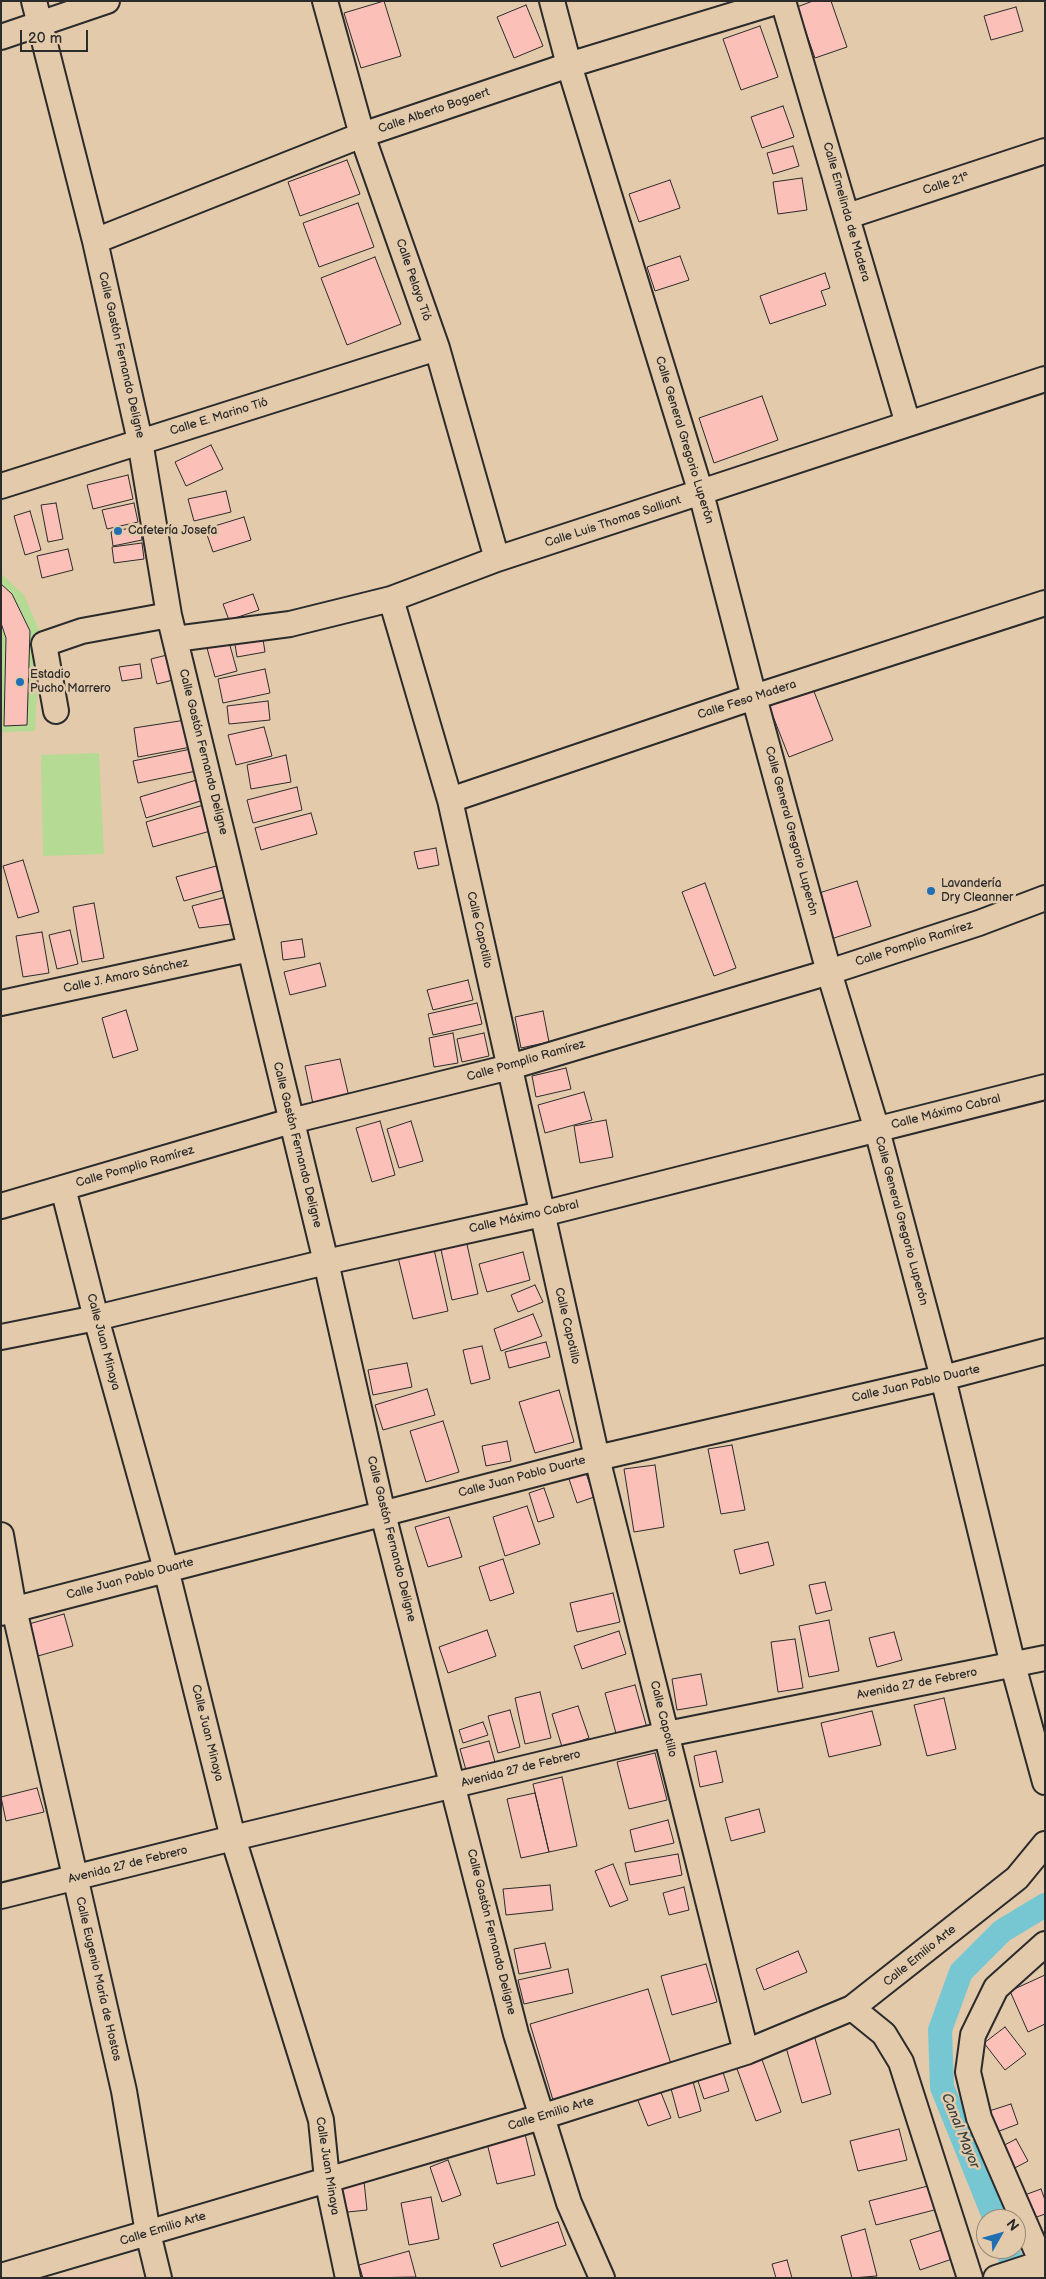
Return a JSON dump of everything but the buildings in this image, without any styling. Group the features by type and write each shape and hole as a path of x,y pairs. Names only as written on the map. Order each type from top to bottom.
{"street":[{"name":"Calle Gastón Fernando Deligne","path":"34,1 95,241 140,441 169,614 326,1262 383,1514 516,2034 569,2203 602,2278"},
{"path":"1,37 107,1"},
{"name":"Calle Pelayo Tió","path":"325,1 362,135 437,348 497,559"},
{"name":"Calle General Gregorio Luperón","path":"552,1 569,65 701,493 829,972 877,1130 943,1378 1013,1665"},
{"name":"Calle Alberto Bogaert","path":"95,241 362,135 569,65 779,1"},
{"name":"Calle Emelinda de Madera","path":"783,1 908,424"},
{"name":"Calle 21ª","path":"848,216 1045,151"},
{"name":"Calle E. Marino Tió","path":"1,486 437,348"},
{"name":"Calle Luis Thomas Salliant","path":"175,639 290,624 391,599 497,559 1045,379"},
{"name":"Calle Capotillo","path":"391,599 450,800 597,1458 746,2052"},
{"name":"Calle Feso Madera","path":"450,800 754,697 1045,603"},
{"path":"56,711 44,644 82,631 169,614"},
{"name":"Calle Pomplio Ramírez","path":"1,1206 291,1121 510,1067 829,972 979,923 1045,898"},
{"name":"Calle J. Amaro Sánchez","path":"1,1003 250,949"},
{"name":"Calle Máximo Cabral","path":"1,1337 96,1318 326,1262 542,1214 1041,1088"},
{"name":"Calle Juan Minaya","path":"63,1188 96,1318 166,1569 234,1838 321,2120 327,2179 348,2278"},
{"name":"Calle Juan Pablo Duarte","path":"7,1611 597,1458 943,1378 1045,1351"},
{"name":"Calle Eugenio María de Hostos","path":"1,1535 7,1611 76,1879 124,2092 148,2233 159,2278"},
{"name":"Avenida 27 de Febrero","path":"1,1896 666,1734 1044,1658"},
{"path":"1013,1665 1045,1782"},
{"name":"Calle Emilio Arte","path":"1,2276 327,2179 541,2118 746,2052 852,2008 1017,1878 1045,1844"},
{"path":"996,2278 1042,2267 980,2118 968,2072 973,2035 996,1988 1045,1944"},
{"path":"852,2008 884,2034 901,2062 970,2278"}],"shaded area":[{"path":"130,2257 136,2278 51,2278"}],"green space":[{"name":"Estadio Pucho Marrero","path":"1,574 24,595 40,632 35,731 2,732 1,739"},
{"path":"99,753 104,854 43,856 41,755"}],"waterway":[{"name":"Canal Mayor","path":"991,2209 942,2087 940,2030 961,1972 1002,1931 1045,1905"},
{"name":"Canal Mayor","path":"1011,2259 1018,2278"}],"place":[{"name":"Cafetería Josefa","path":"118,531"},
{"name":"Estadio Pucho Marrero","path":"20,682"},
{"name":"Lavandería Dry Cleanner","path":"931,891"}]}
